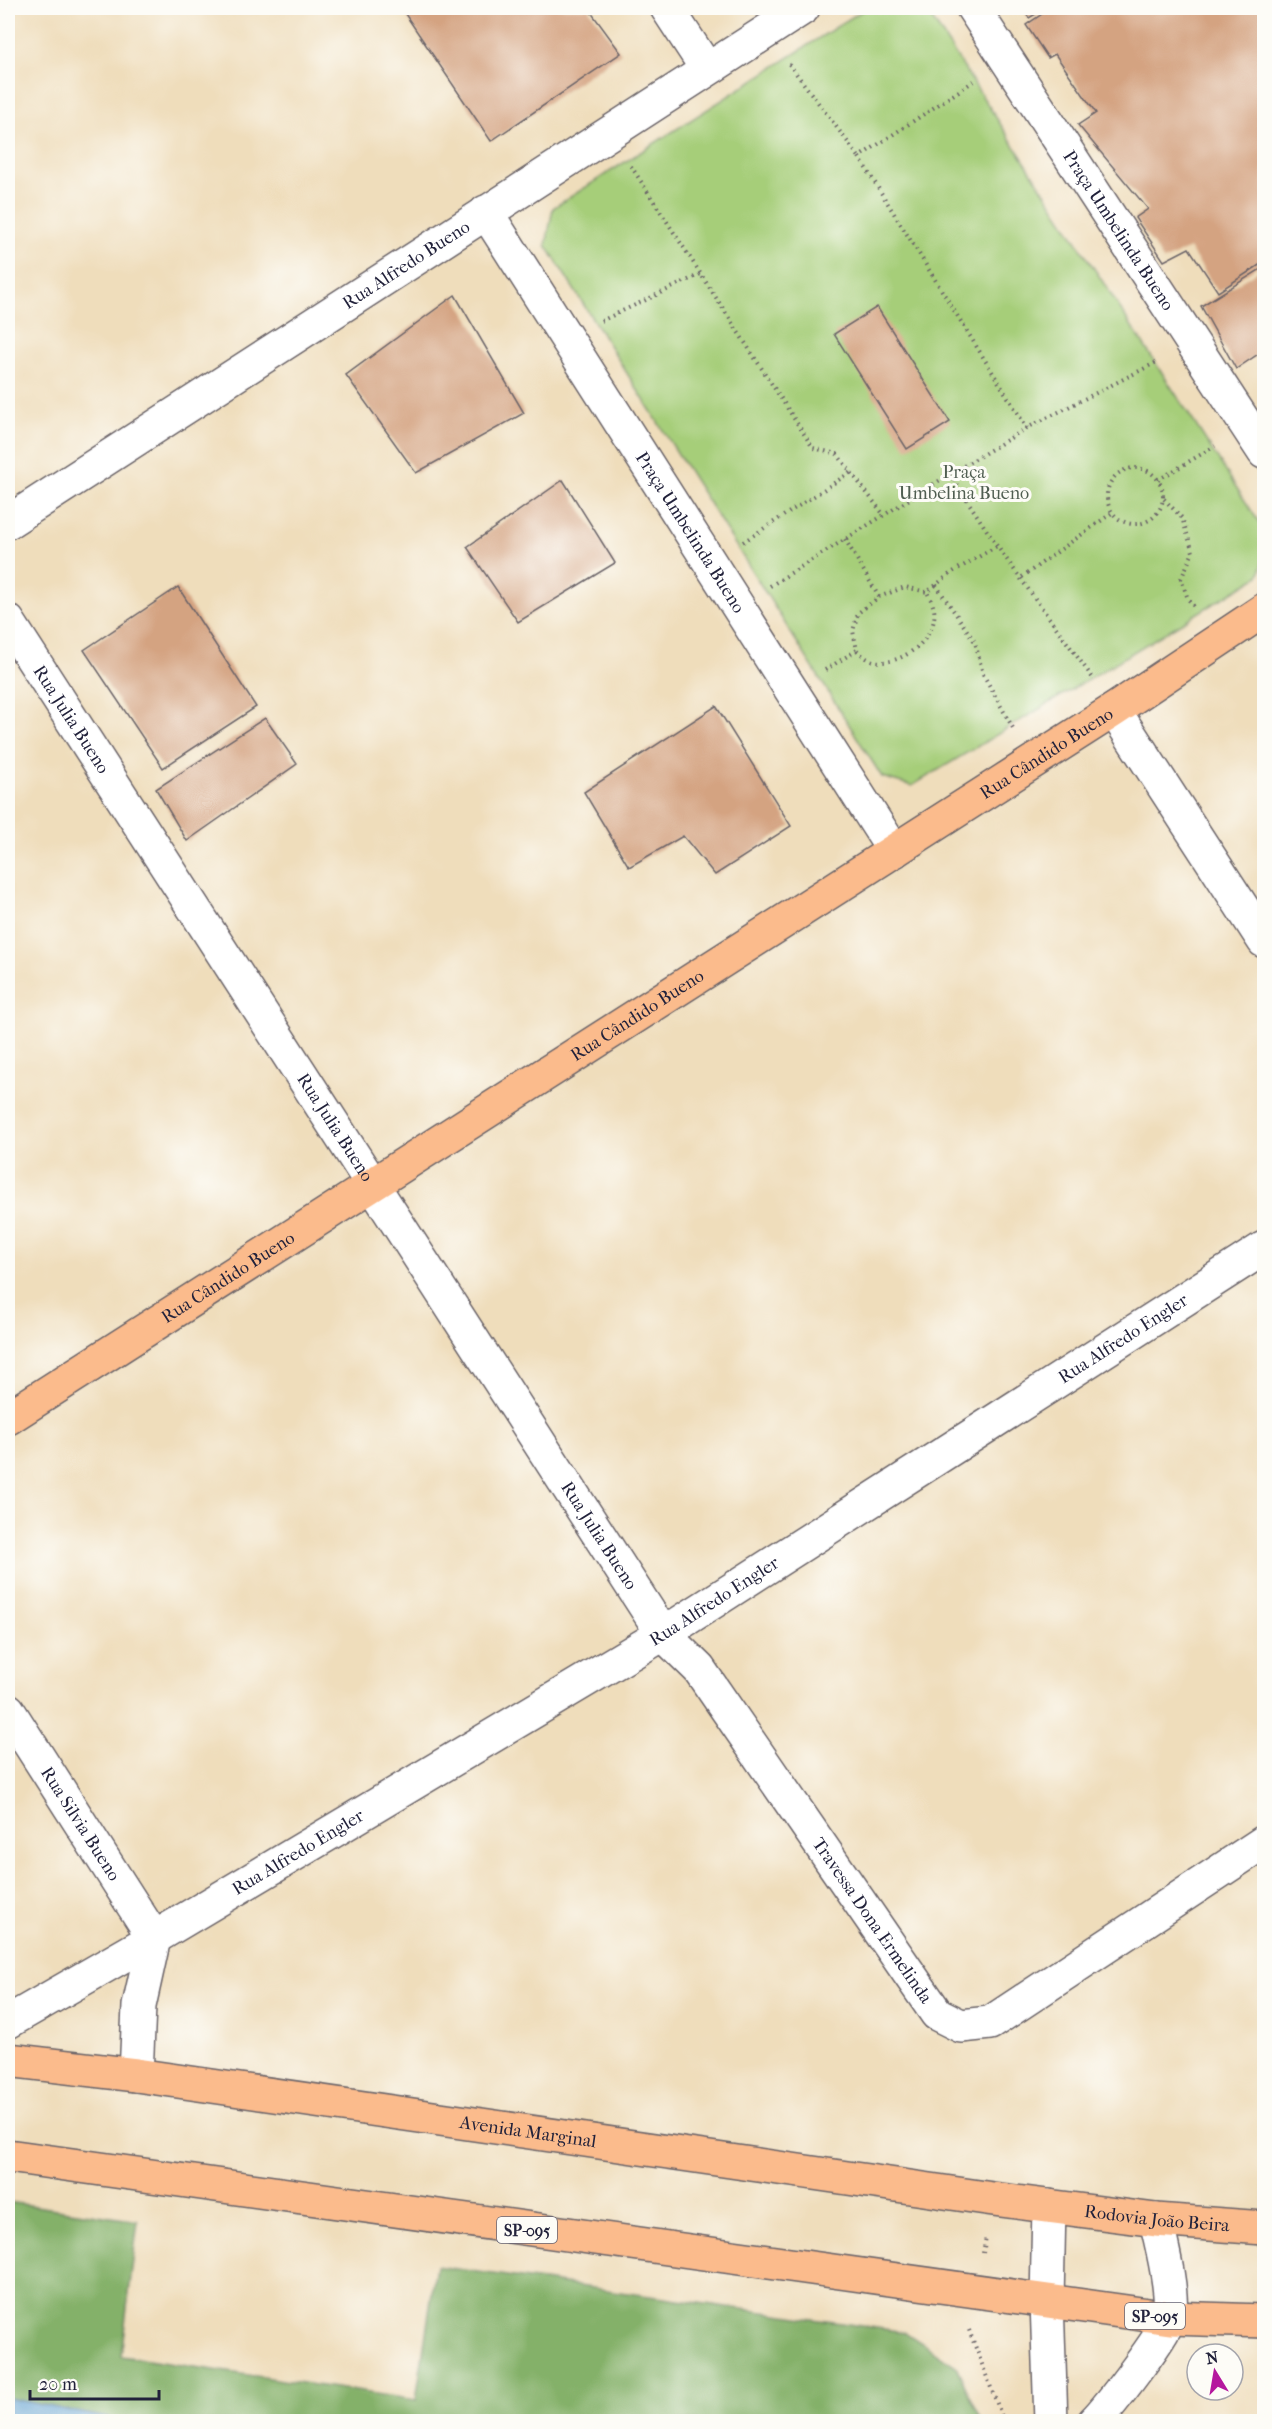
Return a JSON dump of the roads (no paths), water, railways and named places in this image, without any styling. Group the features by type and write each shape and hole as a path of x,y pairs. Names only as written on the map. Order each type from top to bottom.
{"main road":[{"name":"Rua Cândido Bueno","path":"8,1418 1114,710 1264,610"},
{"name":"Avenida Marginal","path":"8,2060 136,2075 1049,2206"},
{"name":"SP-095","path":"8,2156 1170,2318 1264,2321"},
{"name":"Rodovia João Beira","path":"1049,2206 1156,2220 1264,2228"}],"street":[{"path":"667,8 707,69"},
{"name":"Rua Alfredo Bueno","path":"8,522 803,8"},
{"name":"Praça Umbelinda Bueno","path":"973,8 1256,439"},
{"name":"Praça Umbelinda Bueno","path":"486,212 894,851"},
{"name":"Rua Julia Bueno","path":"8,621 663,1634"},
{"path":"1114,710 1264,941"},
{"name":"Rua Alfredo Engler","path":"8,2022 154,1938 663,1634 1264,1248"},
{"name":"Travessa Dona Ermelinda","path":"663,1634 699,1669 937,2014 961,2026 990,2023 1264,1842"},
{"name":"Rua Silvia Bueno","path":"8,1710 154,1938"},
{"path":"136,2075 139,2006 154,1938"},
{"path":"1049,2206 1047,2301 1051,2421"},
{"path":"1094,2421 1115,2400 1170,2318 1165,2266 1156,2220"}],"water":[{"path":"8,2398 122,2421 8,2421"}],"park label":[{"name":"Praça Umbelina Bueno","path":"964,482"}]}
